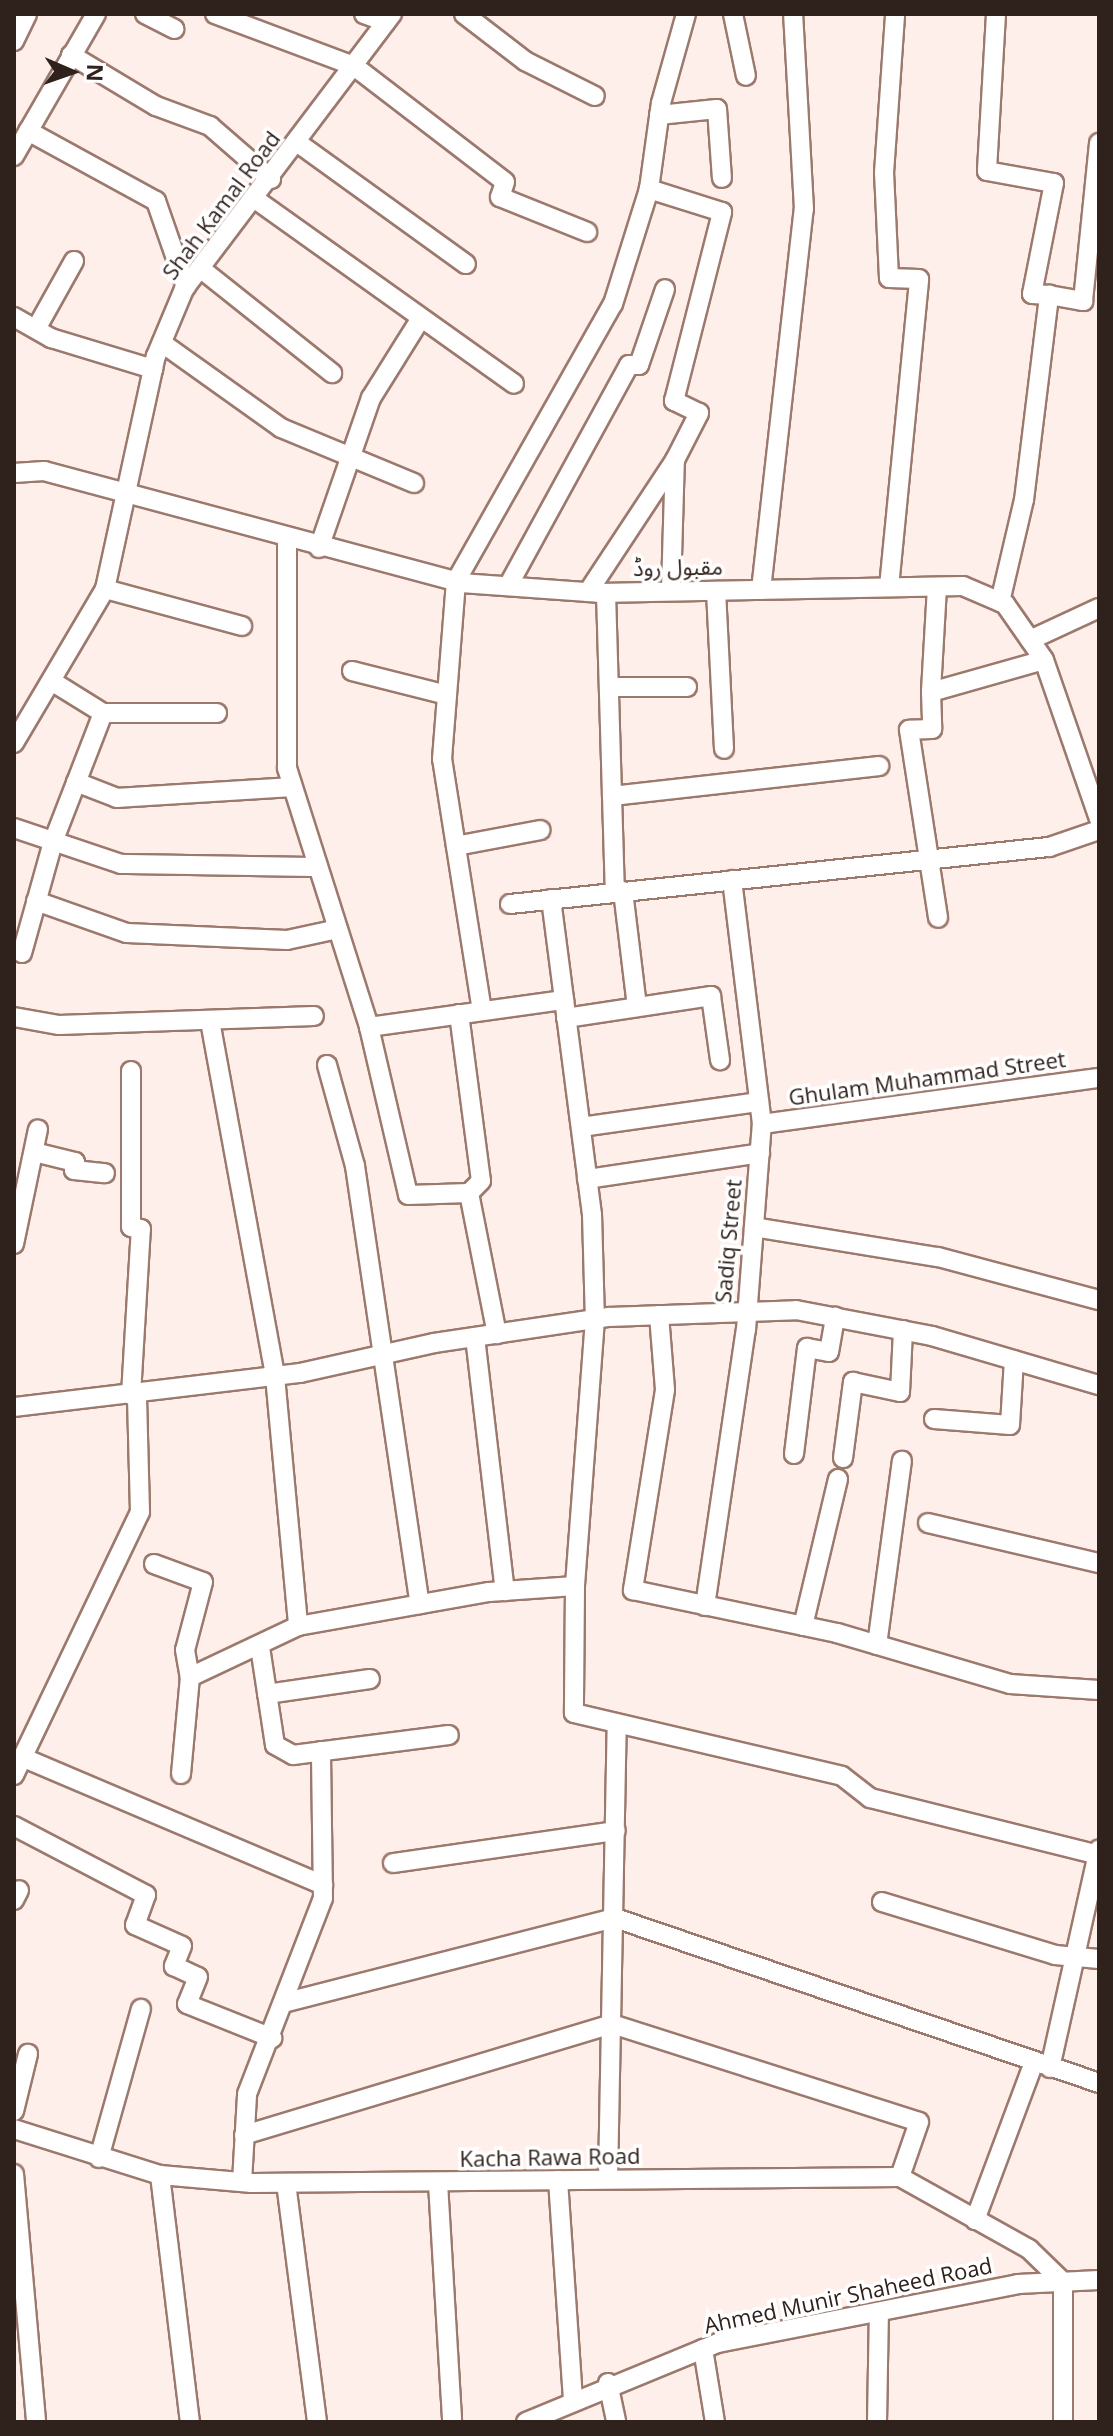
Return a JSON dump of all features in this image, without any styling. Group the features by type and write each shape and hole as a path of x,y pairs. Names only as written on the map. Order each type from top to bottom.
{"street":[{"path":"14,41 27,14"},
{"path":"14,156 96,14"},
{"path":"145,14 174,29"},
{"path":"215,14 354,66 505,182 500,197 587,232"},
{"path":"364,14 389,18"},
{"path":"464,14 525,61 595,96"},
{"path":"482,1011 442,759 456,581 613,304 649,189 659,115 686,14"},
{"path":"733,14 746,76"},
{"path":"761,590 804,209 793,14"},
{"path":"889,587 919,279 889,278 884,173 895,14"},
{"path":"996,14 987,171 1054,183 1032,294 1083,301 1099,143"},
{"name":"Shah Kamal Road","path":"14,743 53,682 105,589 153,369 186,287 271,179 389,18"},
{"path":"71,55 156,106 210,126 271,179"},
{"path":"659,115 717,109 722,178"},
{"path":"28,131 156,201 186,287"},
{"path":"298,143 466,264"},
{"path":"637,1007 619,891 609,687 597,592 675,460 699,413 674,401 722,212 649,189"},
{"path":"255,199 514,384"},
{"path":"36,329 74,261"},
{"path":"200,268 332,373"},
{"path":"508,586 629,365 639,365 665,289"},
{"path":"1000,602 1024,500 1049,295"},
{"path":"14,317 36,329 153,369"},
{"path":"319,548 347,453 421,318"},
{"path":"162,343 281,428 414,483"},
{"path":"671,591 675,460"},
{"name":"مقبول روڈ","path":"14,473 44,471 287,540 456,581 597,592 963,586 1000,602 1044,660 1094,789 1099,819"},
{"path":"287,540 292,787 369,1027 408,1195 469,1193 481,1181 459,1014"},
{"path":"937,587 932,729 909,730 924,861 938,918"},
{"path":"105,589 242,626"},
{"path":"716,591 724,749"},
{"path":"1030,640 1099,608"},
{"path":"931,692 1044,660"},
{"path":"352,671 447,695"},
{"path":"53,682 103,713 217,713"},
{"path":"609,687 687,687"},
{"path":"22,953 53,842 103,713"},
{"path":"612,796 879,766"},
{"path":"76,782 117,798 292,787"},
{"path":"14,828 121,864 318,867"},
{"path":"456,846 541,830"},
{"path":"510,904 1049,847 1099,830"},
{"name":"Sadiq Street","path":"705,1606 745,1312 762,1124 732,880"},
{"path":"551,899 587,1179 595,1319 575,1586 574,1713 842,1776 870,1798 1098,1856 1079,1955 1042,2065 975,2220"},
{"path":"36,901 127,933 287,940 338,929"},
{"path":"369,1027 482,1011 637,1007 711,996 720,1060"},
{"path":"14,1017 59,1025 314,1016"},
{"path":"210,1021 275,1376 298,1626"},
{"path":"327,1065 355,1166 420,1604"},
{"path":"131,1071 131,1227 141,1229 134,1394 140,1512 19,1766 323,1885"},
{"name":"Ghulam Muhammad Street","path":"762,1124 1099,1078"},
{"path":"581,1127 759,1102"},
{"path":"14,1244 38,1129"},
{"path":"34,1152 75,1162 74,1170 105,1173"},
{"path":"587,1179 760,1153"},
{"path":"469,1193 497,1334"},
{"path":"754,1227 938,1257 1099,1300"},
{"path":"14,1407 275,1376 475,1337 595,1319 745,1312 835,1317 903,1330 1099,1385"},
{"path":"659,1315 665,1390 632,1587 803,1626 1010,1684 1099,1690"},
{"path":"794,1454 807,1348 829,1352 835,1317"},
{"path":"843,1458 853,1382 900,1392 903,1330"},
{"path":"475,1337 505,1591"},
{"path":"934,1419 1010,1425 1014,1360"},
{"path":"877,1645 902,1461"},
{"path":"803,1626 838,1479"},
{"path":"928,1523 1099,1563"},
{"path":"154,1564 203,1582 185,1650 190,1677 181,1774"},
{"path":"190,1677 260,1647 298,1626 505,1591 575,1586"},
{"path":"260,1647 275,1745 293,1755 449,1735"},
{"path":"267,1694 370,1679"},
{"path":"608,2179 617,1725"},
{"path":"242,2182 247,2094 287,2002 323,1885 321,1751"},
{"path":"14,1826 146,1895 135,1925 182,1946 174,1966 198,1977 187,2004 272,2038"},
{"path":"393,1863 616,1831"},
{"path":"882,1902 1055,1955 1099,1959"},
{"path":"287,2002 615,1918 1099,2083"},
{"path":"99,2158 141,2009"},
{"path":"244,2135 612,2024 919,2122 900,2177 1029,2249 1063,2282 1063,2422"},
{"path":"14,2111 28,2054"},
{"name":"Kacha Rawa Road","path":"14,2129 160,2175 242,2182 438,2183 900,2177"},
{"path":"14,2174 36,2422"},
{"path":"160,2175 190,2422"},
{"path":"558,2180 573,2400"},
{"path":"286,2183 317,2422"},
{"path":"438,2183 452,2422"},
{"name":"Ahmed Munir Shaheed Road","path":"526,2422 608,2383 703,2349 879,2312 1063,2282 1099,2280"},
{"path":"877,2422 879,2312"},
{"path":"703,2349 715,2422"},
{"path":"608,2383 616,2422"}]}
